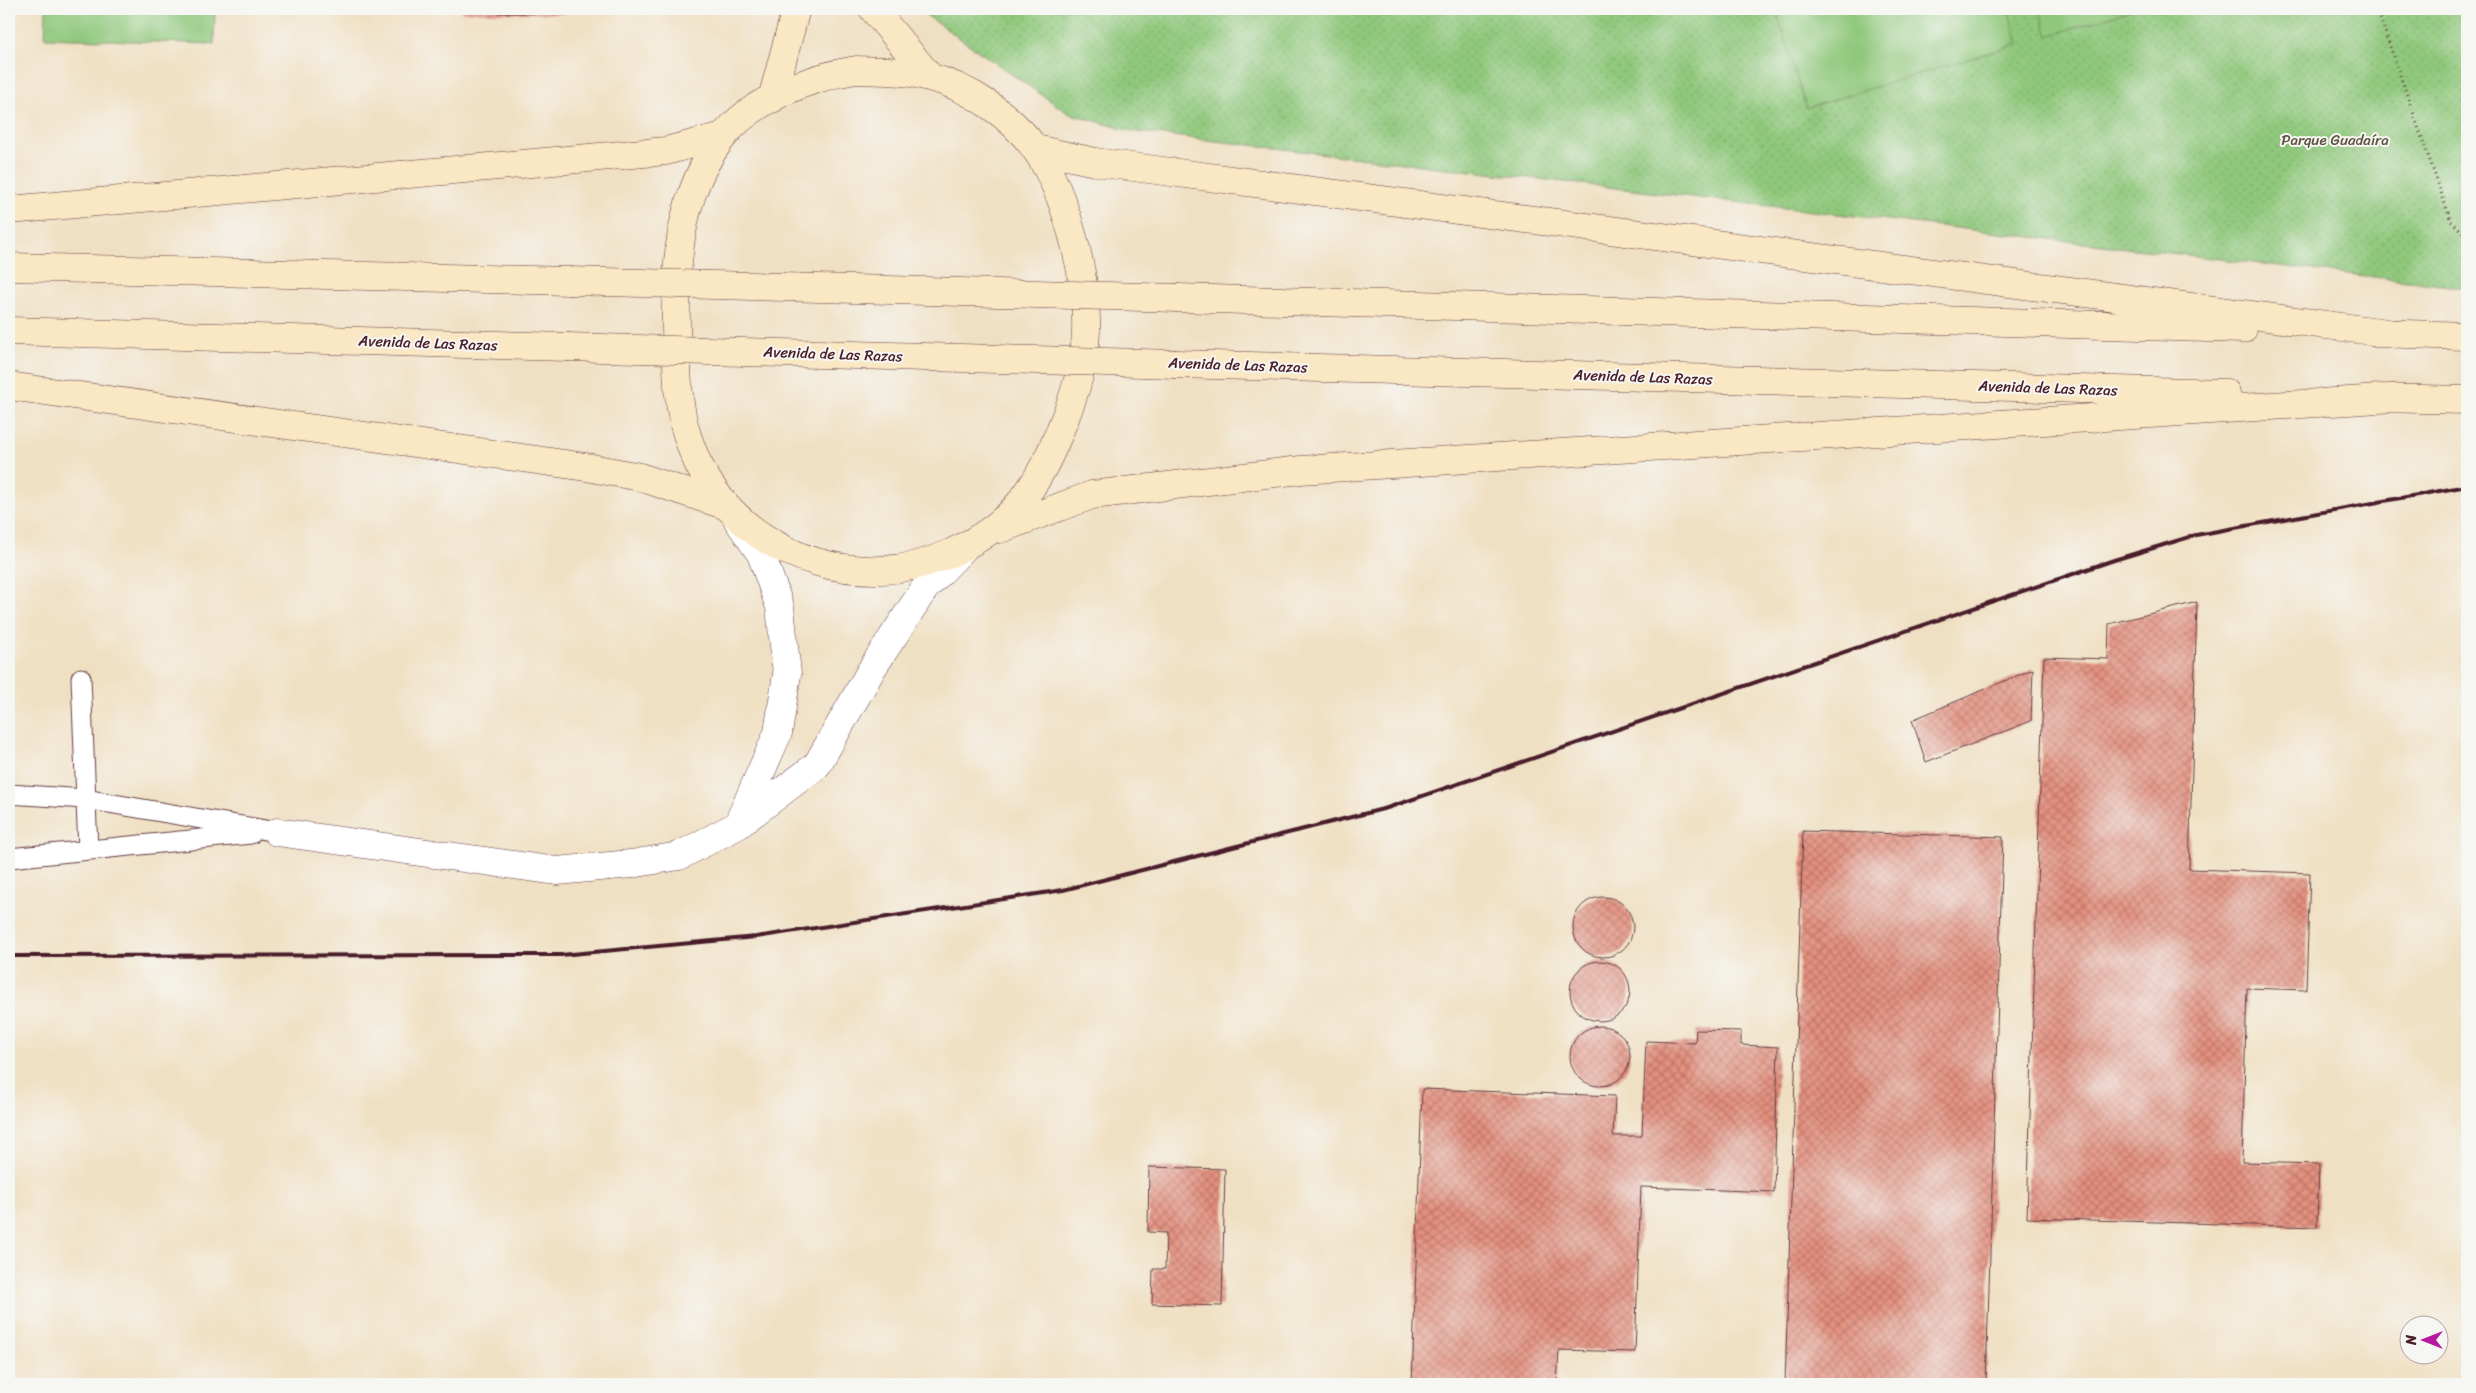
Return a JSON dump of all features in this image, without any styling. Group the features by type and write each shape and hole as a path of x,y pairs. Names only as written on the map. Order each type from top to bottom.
{"main road":[{"path":"772,99 796,9"},
{"path":"873,9 929,76"},
{"path":"989,533 1014,510 1048,462 1075,395 1086,339 1084,297 1076,247 1053,184 1035,149 1022,133 1002,114 976,98 929,76 893,71 856,70 828,74 801,83 746,116 723,136 707,161 691,196 681,230 675,286 677,364 687,435 709,483 729,510 775,545 806,560 844,569 884,570 922,565 964,548 989,533 1092,495 1301,470 2394,398"},
{"path":"9,210 666,152 723,136"},
{"path":"1035,149 1114,164 2395,334"},
{"path":"9,267 1178,298 2467,336"},
{"name":"Avenida de Las Razas","path":"9,331 2467,400"},
{"path":"9,386 586,467 640,477 729,510"}],"street":[{"path":"729,510 762,554 780,607 787,674 778,734 738,825"},
{"path":"277,832 557,871 631,864 679,856 738,825 818,765 873,667 925,588 964,548"}],"lane":[{"path":"81,678 88,850"},
{"path":"9,794 85,799 277,832"},
{"path":"9,858 277,832"}],"path":[{"path":"2377,9 2451,221 2467,236"}],"green space":[{"path":"46,9 215,9 214,44 45,38"},
{"name":"Parque Guadaíra","path":"922,9 2467,9 2467,288 1130,131 1068,113 926,15"},
{"path":"1776,9 2008,9 2018,44 1806,108"},
{"path":"2039,9 2134,9 2048,36"}],"building":[{"path":"461,9 566,9 566,14 461,12"},
{"path":"2197,602 2189,869 2310,873 2306,990 2247,988 2242,1162 2319,1164 2317,1227 2027,1218 2044,657 2108,659 2109,624"},
{"path":"2033,669 2031,721 1926,762 1912,720"},
{"path":"1803,831 2003,837 1986,1384 1785,1384"},
{"path":"1603,897 1620,902 1628,910 1633,927 1628,944 1620,952 1603,957 1586,952 1578,944 1573,927 1578,910 1586,902"},
{"path":"1594,961 1606,961 1617,966 1625,974 1630,985 1628,1003 1617,1016 1606,1021 1594,1021 1583,1016 1575,1008 1570,997 1570,985 1575,974 1583,966"},
{"path":"1594,1026 1606,1026 1617,1031 1625,1039 1630,1050 1628,1068 1617,1081 1606,1086 1594,1086 1583,1081 1575,1073 1570,1062 1570,1050 1575,1039 1583,1031"},
{"path":"1696,1030 1741,1031 1741,1045 1778,1047 1774,1192 1641,1187 1635,1352 1559,1350 1557,1384 1412,1384 1422,1089 1615,1096 1613,1136 1642,1136 1646,1041 1695,1043"},
{"path":"1149,1167 1225,1169 1222,1306 1152,1304 1153,1269 1165,1269 1166,1233 1148,1232"}],"railway":[{"path":"9,956 561,955 756,937 1063,890 1387,808 2114,560 2196,535 2467,486"}]}
